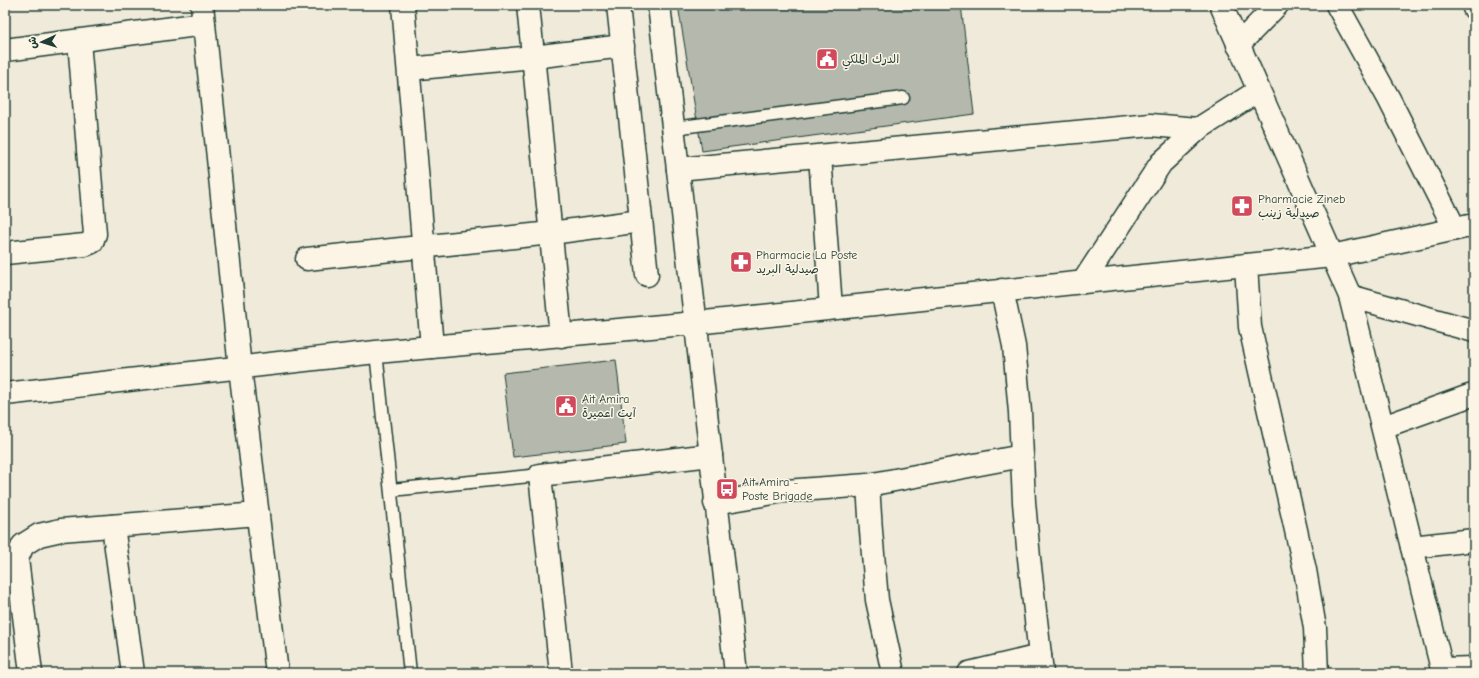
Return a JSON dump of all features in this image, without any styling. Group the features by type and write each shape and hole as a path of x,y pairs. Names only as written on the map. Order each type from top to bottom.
{"street":[{"path":"403,5 432,347"},
{"path":"528,5 561,336"},
{"path":"618,5 647,275"},
{"path":"659,5 736,673"},
{"path":"1238,45 1277,5"},
{"path":"5,394 376,352 695,323 1332,256 1465,227 1389,99 1337,5"},
{"path":"1216,6 1238,45 1350,296 1443,671 1474,668"},
{"path":"5,50 79,41 203,14 240,368 277,673"},
{"path":"5,253 85,245 92,242 95,234 79,41"},
{"path":"409,69 533,57 623,46"},
{"path":"1083,282 1161,163 1198,129 1258,91"},
{"path":"678,169 1151,125 1198,129"},
{"path":"820,156 831,308"},
{"path":"307,259 551,233 641,221"},
{"path":"1246,265 1250,327 1305,570 1315,628 1317,673"},
{"path":"969,673 1041,664 1029,558 1014,346 1002,290"},
{"path":"1350,296 1474,330"},
{"path":"1382,427 1474,395"},
{"path":"561,673 540,475 710,454"},
{"path":"716,504 785,491 868,485 1022,456"},
{"path":"868,485 877,600 893,673"},
{"path":"31,673 11,560 23,545 38,535 61,530 258,514"},
{"path":"113,526 133,673"},
{"path":"1412,547 1474,540"}],"lane":[{"path":"674,128 903,98"},
{"path":"376,352 410,673"},
{"path":"391,490 540,475"}],"building":[{"name":"الدرك الملكي","path":"678,5 961,5 974,114 702,151"},
{"path":"616,360 626,444 513,457 503,373"}],"place":[{"name":"الدرك الملكي","path":"827,59"},
{"name":"Pharmacie Zineb صيدلية زينب","path":"1242,206"},
{"name":"Pharmacie La Poste صيدلية البريد","path":"741,262"},
{"name":"Ait Amira آيت اعميرة","path":"566,406"},
{"name":"Ait Amira - Poste Brigade","path":"727,489"}]}
